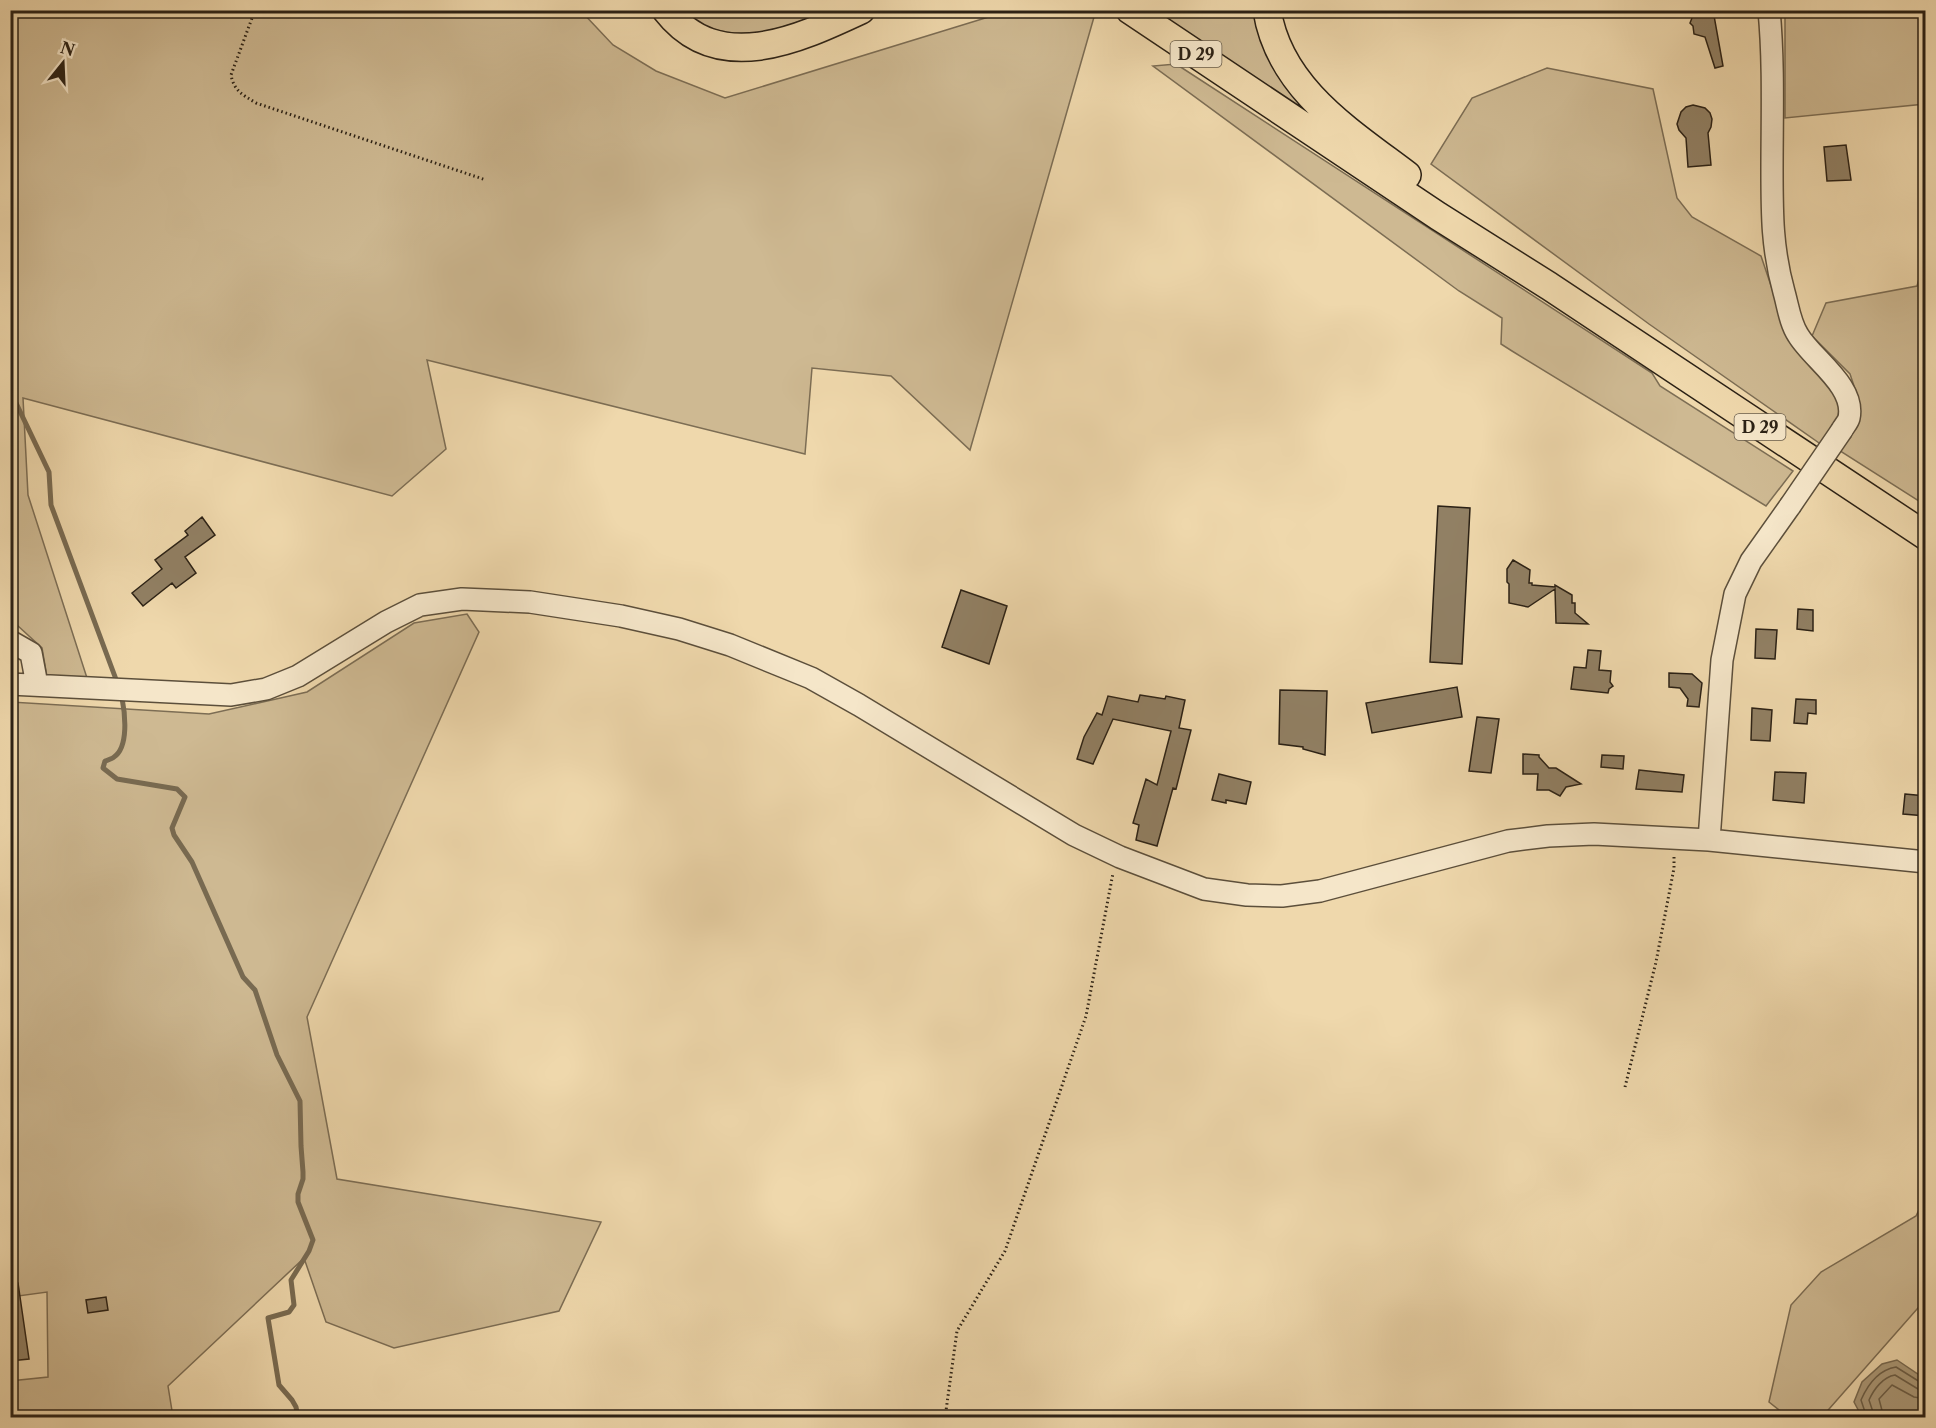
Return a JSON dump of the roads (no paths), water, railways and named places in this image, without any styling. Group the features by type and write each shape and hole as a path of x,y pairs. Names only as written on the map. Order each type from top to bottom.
{"main road":[{"path":"649,10 660,25 674,37 703,54 752,60 768,58 785,52 810,34 861,10"},
{"path":"666,10 686,31 705,41 725,47 755,47 810,34"},
{"name":"D 29","path":"1130,10 1438,216 1549,286 1926,536"},
{"path":"1267,10 1274,39 1284,60 1296,80 1316,103 1349,131 1447,205 1519,254 1549,286"}],"street":[{"path":"1709,840 1722,660 1735,594 1751,561 1849,419 1849,406 1845,392 1796,333 1776,265 1772,225 1772,43 1769,10"},
{"path":"10,684 231,695 266,689 298,676 386,622 420,605 462,599 530,602 621,616 679,629 730,645 811,678 1074,835 1120,857 1204,889 1247,895 1282,896 1320,891 1508,841 1594,834 1709,840 1926,862"},
{"path":"10,641 31,653 37,685"}],"water":[{"path":"1897,1360 1925,1379 1925,1417 1862,1417 1854,1402 1862,1382 1882,1364"}],"waterway":[{"path":"10,400 16,403 49,472 51,505 117,682"},
{"path":"122,698 125,729 122,746 114,757 105,761 103,768 117,779 177,789 185,797 172,828 174,835 192,862 243,977 255,990 277,1055 300,1101 303,1179 298,1202 313,1240 291,1280 294,1305 289,1312 268,1318 279,1385 292,1400 298,1418"}]}
